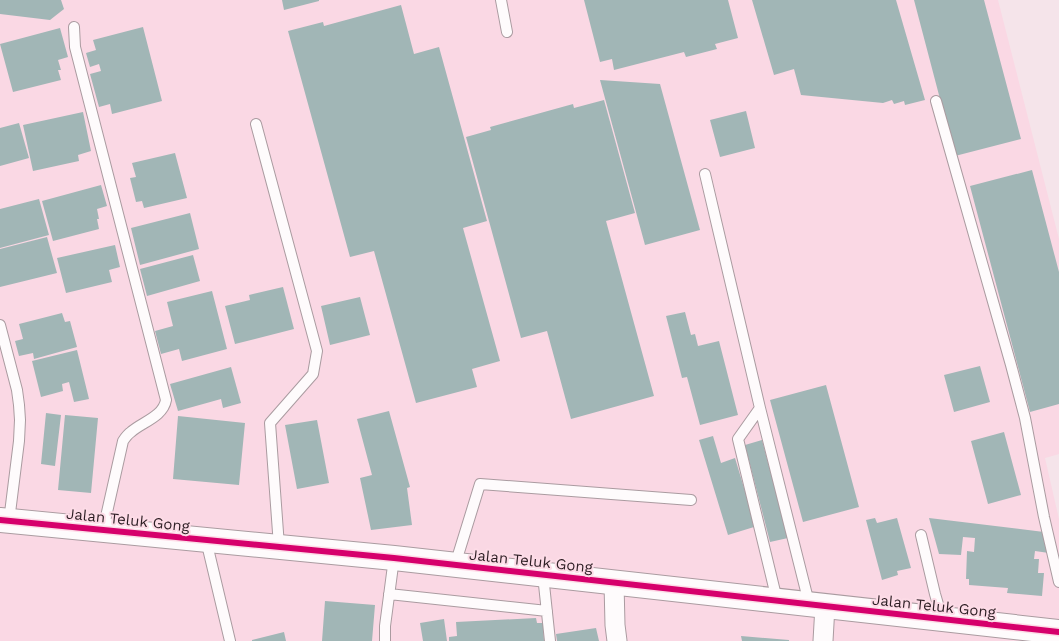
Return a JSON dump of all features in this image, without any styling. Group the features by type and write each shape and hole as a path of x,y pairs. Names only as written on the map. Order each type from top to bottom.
{"street":[{"name":"Jalan Teluk Gong","path":"4,520 394,558 942,619 1051,635"},
{"path":"614,583 617,641"},
{"path":"817,605 823,641"}],"lane":[{"path":"501,0 507,32"},
{"path":"74,27 75,46 166,400 165,407 160,412 130,432 123,441 102,530"},
{"path":"936,101 1012,365 1059,582"},
{"path":"256,124 317,351 313,374 270,424 279,548"},
{"path":"705,174 760,408 817,605"},
{"path":"0,326 17,390 19,405 18,441 4,520"},
{"path":"760,408 738,439 777,601"},
{"path":"455,565 480,484 691,500"},
{"path":"921,535 942,619"},
{"path":"206,540 230,641"},
{"path":"385,641 385,626 394,558"},
{"path":"542,575 550,641"},
{"path":"389,594 547,612"}],"shaded area":[{"path":"0,0 998,0 1059,239 1059,454 1045,458 1059,519 1059,641 0,641"}],"building":[{"path":"0,0 61,0 64,9 50,20 0,14"},
{"path":"282,0 319,0 319,1 284,10"},
{"path":"584,0 728,0 738,38 715,44 717,49 686,57 684,52 614,70 612,59 600,62"},
{"path":"752,0 896,0 925,100 905,105 904,101 894,104 892,100 883,103 801,95 794,69 774,75"},
{"path":"914,0 984,0 1021,139 955,156"},
{"path":"401,5 414,54 439,47 487,221 463,228 500,361 472,369 477,387 416,403 374,251 350,257 288,31 323,22 324,26"},
{"path":"143,27 162,101 112,114 110,104 99,107 90,74 101,71 99,64 90,67 86,53 96,50 93,40"},
{"path":"60,28 68,57 58,60 61,80 13,92 0,44"},
{"path":"600,80 660,84 700,230 645,245"},
{"path":"604,100 635,213 606,221 654,396 571,419 547,331 521,338 466,137 491,130 490,127 573,104 574,108"},
{"path":"746,111 755,148 720,157 710,120"},
{"path":"83,112 91,151 78,155 79,161 33,171 23,125"},
{"path":"19,123 29,158 0,166 0,128"},
{"path":"175,153 187,198 144,208 142,201 136,202 130,178 136,177 132,163"},
{"path":"1032,170 1059,272 1059,404 1030,412 970,186"},
{"path":"101,185 107,206 97,209 99,229 53,241 42,201"},
{"path":"39,199 49,235 0,248 0,209"},
{"path":"190,213 199,249 140,265 131,228"},
{"path":"47,237 57,273 0,287 0,249"},
{"path":"115,245 120,267 109,270 112,282 66,293 57,258"},
{"path":"193,255 200,281 147,296 140,269"},
{"path":"283,287 294,329 235,344 225,306 250,300 249,295"},
{"path":"212,291 227,349 182,361 179,349 161,354 155,331 173,326 167,302"},
{"path":"360,297 370,335 330,345 321,306"},
{"path":"685,312 691,335 695,334 698,346 719,341 738,415 700,425 687,377 682,378 666,316"},
{"path":"62,313 65,322 70,321 77,347 34,359 33,353 19,356 15,341 23,339 19,324"},
{"path":"77,350 89,399 74,402 69,382 62,384 63,391 41,397 32,361"},
{"path":"980,366 990,402 954,412 944,375"},
{"path":"231,367 241,403 223,408 221,399 178,411 170,384"},
{"path":"826,385 859,507 803,522 770,400"},
{"path":"389,411 410,487 407,488 412,525 371,530 360,478 372,475 357,419"},
{"path":"46,413 61,415 55,466 41,464"},
{"path":"65,415 98,418 91,493 58,490"},
{"path":"178,416 245,423 239,485 173,479"},
{"path":"317,420 329,483 297,489 285,425"},
{"path":"1004,432 1021,495 988,504 971,441"},
{"path":"713,436 721,463 735,458 754,521 752,521 754,527 728,535 699,440"},
{"path":"762,440 788,538 770,542 745,445"},
{"path":"875,518 877,523 897,518 911,568 897,571 898,575 882,580 866,520"},
{"path":"929,518 1044,532 1049,553 1035,551 1034,559 1039,559 1038,573 1044,573 1042,596 1007,593 1008,588 969,585 969,579 966,579 967,551 974,552 975,538 963,537 961,555 939,554"},
{"path":"325,601 375,605 372,641 322,641"},
{"path":"536,618 537,623 543,623 544,641 449,641 449,637 457,636 456,622"},
{"path":"444,619 447,641 423,641 420,623"},
{"path":"596,628 599,641 557,641 556,634"},
{"path":"284,632 286,641 252,641 252,640"},
{"path":"741,636 789,640 789,641 742,641"}],"cycle path":[{"path":"0,520 394,558 1059,632"}]}
